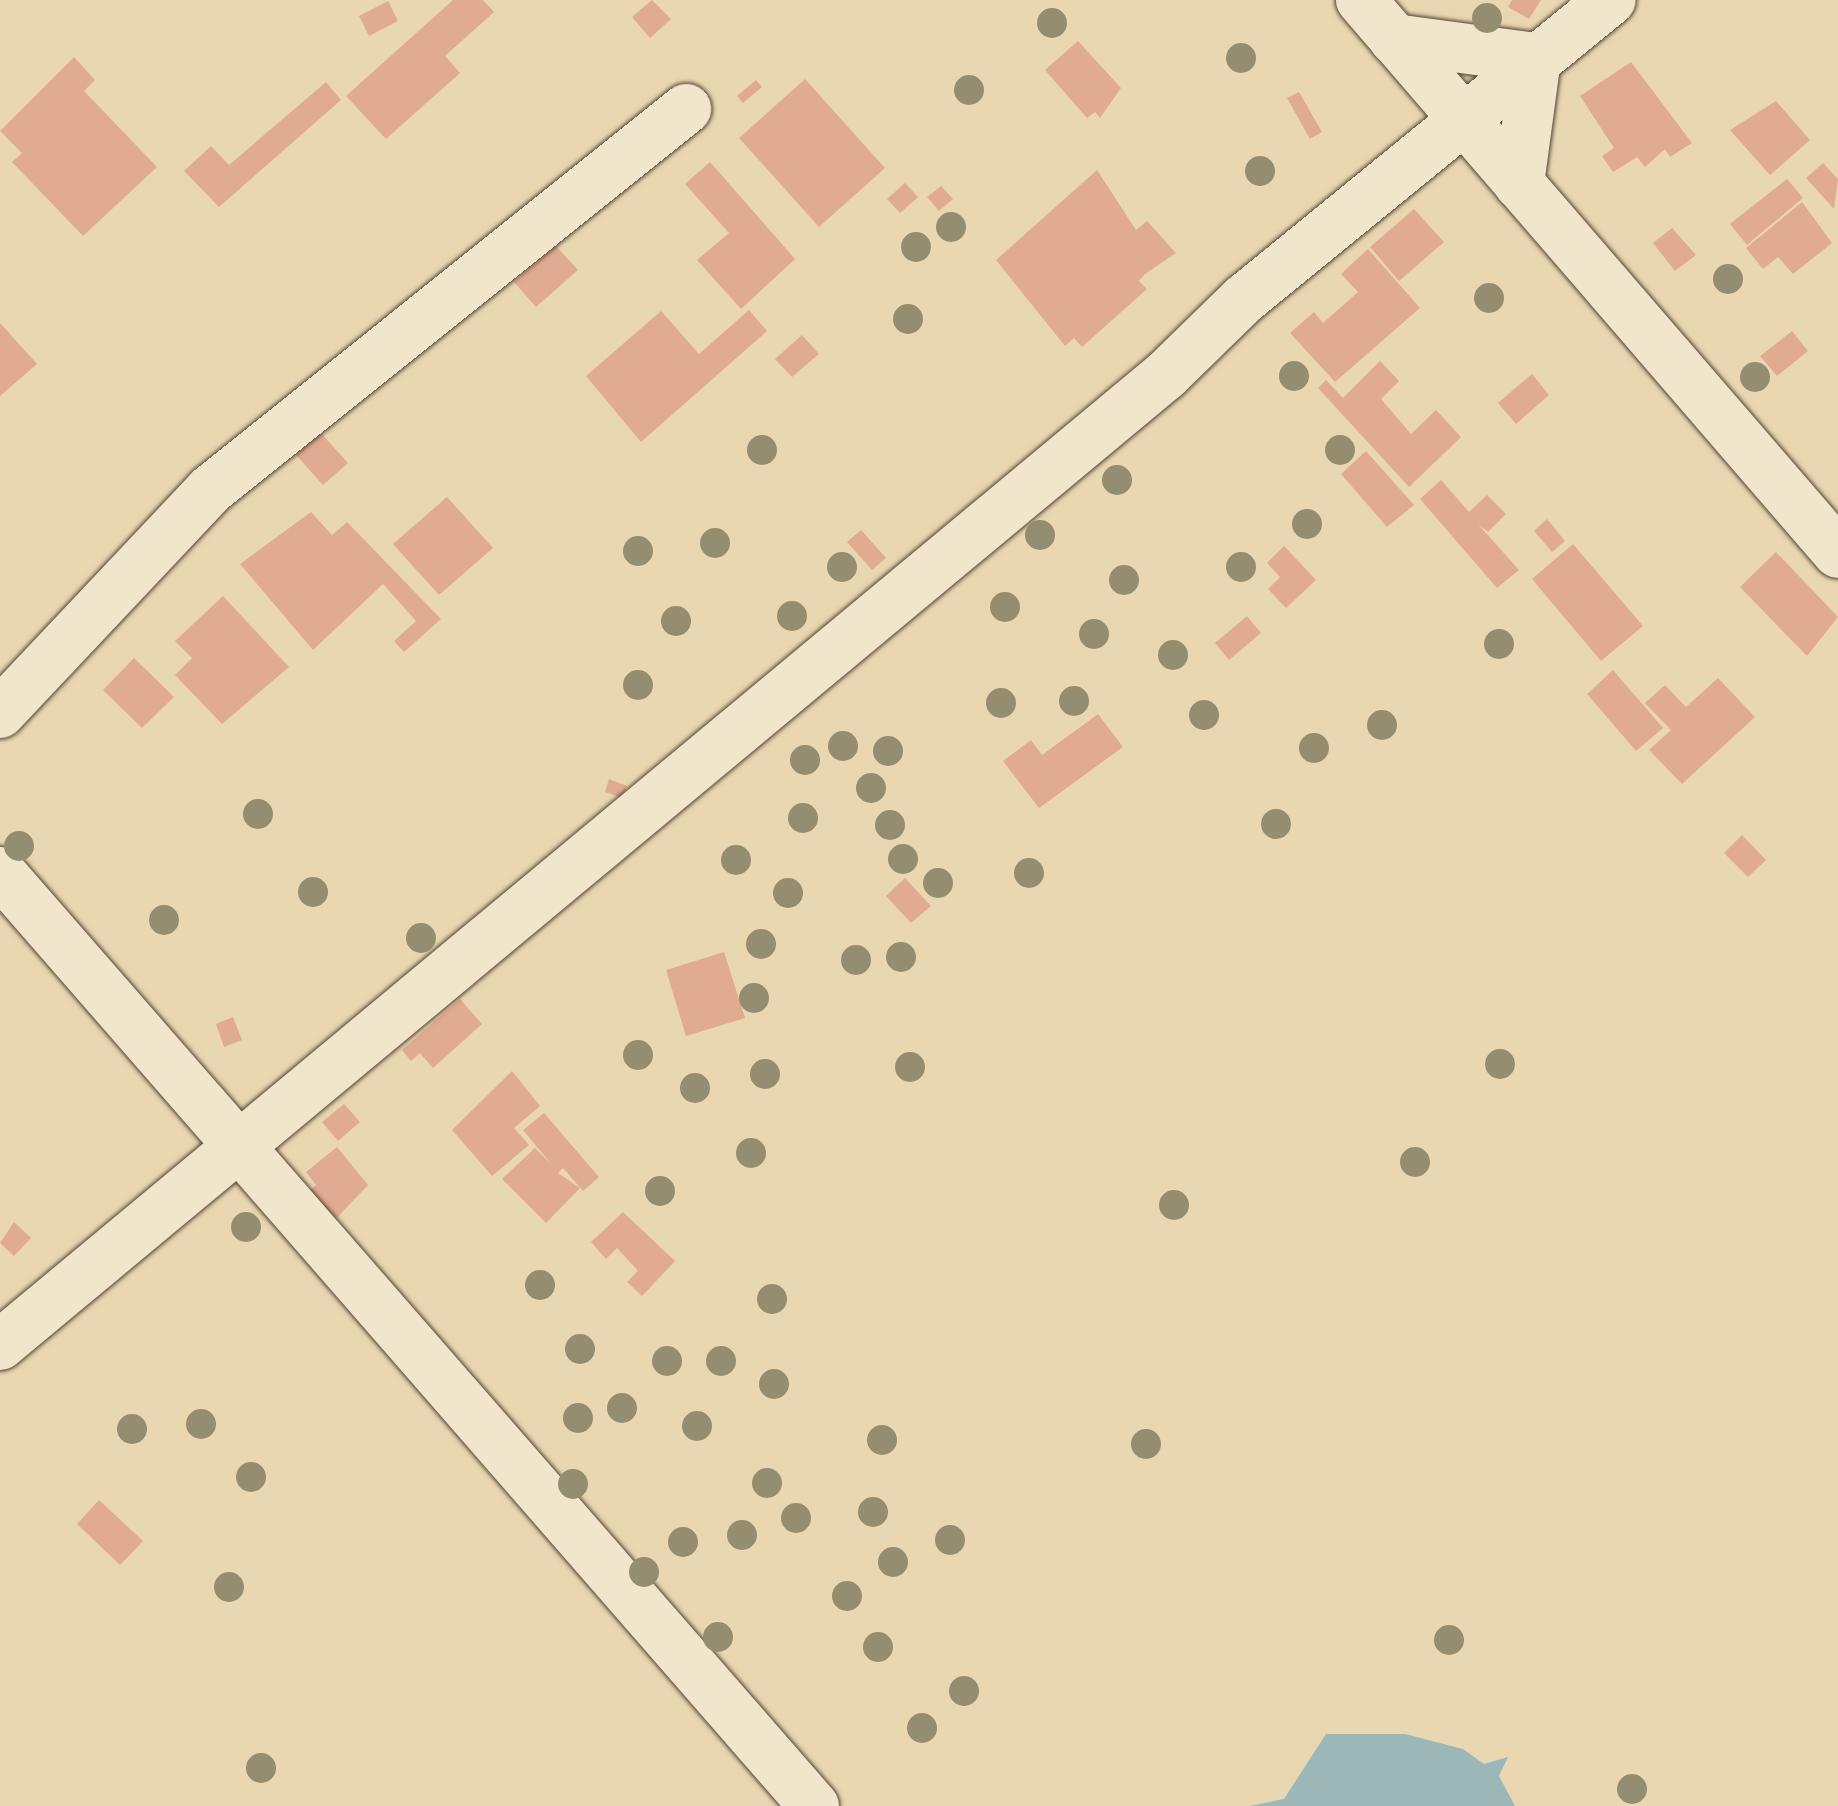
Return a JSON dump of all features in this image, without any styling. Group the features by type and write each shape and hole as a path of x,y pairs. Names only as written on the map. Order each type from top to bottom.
{"street":[{"path":"1361,0 1838,553"},
{"path":"0,1344 237,1140 1536,58 1611,0"},
{"path":"1394,39 1536,58"},
{"path":"1519,184 1536,58"},
{"path":"0,713 210,490 686,109"},
{"path":"0,872 814,1806"}],"water":[{"path":"1326,1734 1405,1734 1463,1749 1484,1764 1508,1757 1499,1776 1515,1806 1249,1806 1284,1799"}],"building":[{"path":"453,0 483,0 494,12 445,56 460,73 386,139 346,96"},
{"path":"652,0 671,19 650,38 632,17"},
{"path":"1512,0 1541,0 1529,19 1508,7"},
{"path":"388,1 398,21 369,36 359,16"},
{"path":"1078,41 1121,88 1100,118 1095,112 1087,118 1045,70"},
{"path":"74,57 95,80 84,91 157,167 83,236 12,162 22,153 0,131"},
{"path":"1631,62 1692,143 1670,157 1665,149 1645,167 1637,157 1613,172 1602,156 1614,148 1580,96"},
{"path":"805,79 885,168 819,227 739,138"},
{"path":"756,80 762,87 743,103 737,96"},
{"path":"326,82 341,100 219,207 184,171 211,146 229,165"},
{"path":"1299,92 1322,132 1310,139 1287,98"},
{"path":"1776,101 1810,140 1770,175 1730,130"},
{"path":"710,162 795,259 741,309 697,260 729,233 685,184"},
{"path":"1823,163 1838,179 1834,209 1806,178"},
{"path":"1097,170 1136,230 1147,221 1176,253 1145,274 1139,281 1147,289 1082,347 1074,338 1065,346 996,260"},
{"path":"1787,179 1803,198 1747,245 1730,224"},
{"path":"905,183 918,197 900,213 887,199"},
{"path":"941,186 953,199 939,211 927,197"},
{"path":"1802,202 1832,243 1793,274 1778,257 1763,269 1746,248"},
{"path":"1414,209 1444,242 1399,281 1370,247"},
{"path":"1672,228 1696,255 1675,271 1653,243"},
{"path":"556,246 578,270 536,307 514,282"},
{"path":"1368,249 1420,308 1335,382 1290,333 1314,312 1323,323 1358,292 1341,274"},
{"path":"749,310 767,331 641,442 586,376 661,311 699,354"},
{"path":"0,323 37,364 0,396"},
{"path":"1792,331 1808,351 1777,376 1760,356"},
{"path":"802,335 819,354 792,377 775,359"},
{"path":"1380,361 1399,381 1381,399 1411,434 1436,410 1461,437 1409,487 1318,388 1326,380 1343,398"},
{"path":"1532,374 1549,395 1516,424 1498,403"},
{"path":"321,433 348,463 323,485 296,455"},
{"path":"1366,451 1414,505 1387,527 1341,474"},
{"path":"1441,480 1469,512 1487,495 1506,514 1488,532 1478,524 1519,570 1497,588 1420,499"},
{"path":"447,497 493,548 439,595 393,544"},
{"path":"311,512 332,535 347,522 441,619 404,652 394,641 416,621 383,584 313,650 240,564"},
{"path":"1547,519 1565,541 1552,552 1534,531"},
{"path":"861,530 886,558 872,570 847,542"},
{"path":"1573,544 1643,626 1601,661 1532,579"},
{"path":"1284,546 1316,580 1286,608 1268,589 1280,577 1267,563"},
{"path":"1776,552 1838,617 1807,656 1740,587"},
{"path":"223,596 289,667 222,724 175,675 192,658 175,641"},
{"path":"1247,616 1261,633 1229,660 1215,643"},
{"path":"134,658 174,697 142,728 103,690"},
{"path":"1613,670 1663,728 1636,751 1587,694"},
{"path":"1718,678 1755,717 1682,784 1649,750 1671,730 1645,703 1665,685 1686,707"},
{"path":"1098,714 1123,747 1039,808 1003,761 1031,740 1042,755"},
{"path":"609,779 627,786 623,798 605,792"},
{"path":"1742,835 1766,860 1748,877 1724,853"},
{"path":"905,878 931,906 911,923 886,896"},
{"path":"724,952 745,1018 686,1036 666,970"},
{"path":"460,999 482,1024 433,1068 420,1053 411,1061 402,1050"},
{"path":"233,1017 242,1040 224,1047 216,1024"},
{"path":"512,1071 540,1106 514,1128 529,1145 492,1176 452,1130"},
{"path":"344,1104 360,1122 338,1141 322,1122"},
{"path":"544,1113 599,1177 583,1191 563,1168 558,1173 580,1188 546,1223 502,1179 535,1148 552,1165 523,1130"},
{"path":"337,1147 368,1185 327,1228 301,1199 316,1185 306,1172"},
{"path":"623,1212 675,1261 642,1296 627,1282 638,1271 617,1248 606,1259 591,1242"},
{"path":"14,1222 31,1238 14,1256 0,1243"},
{"path":"99,1500 143,1541 120,1565 77,1524"}]}
